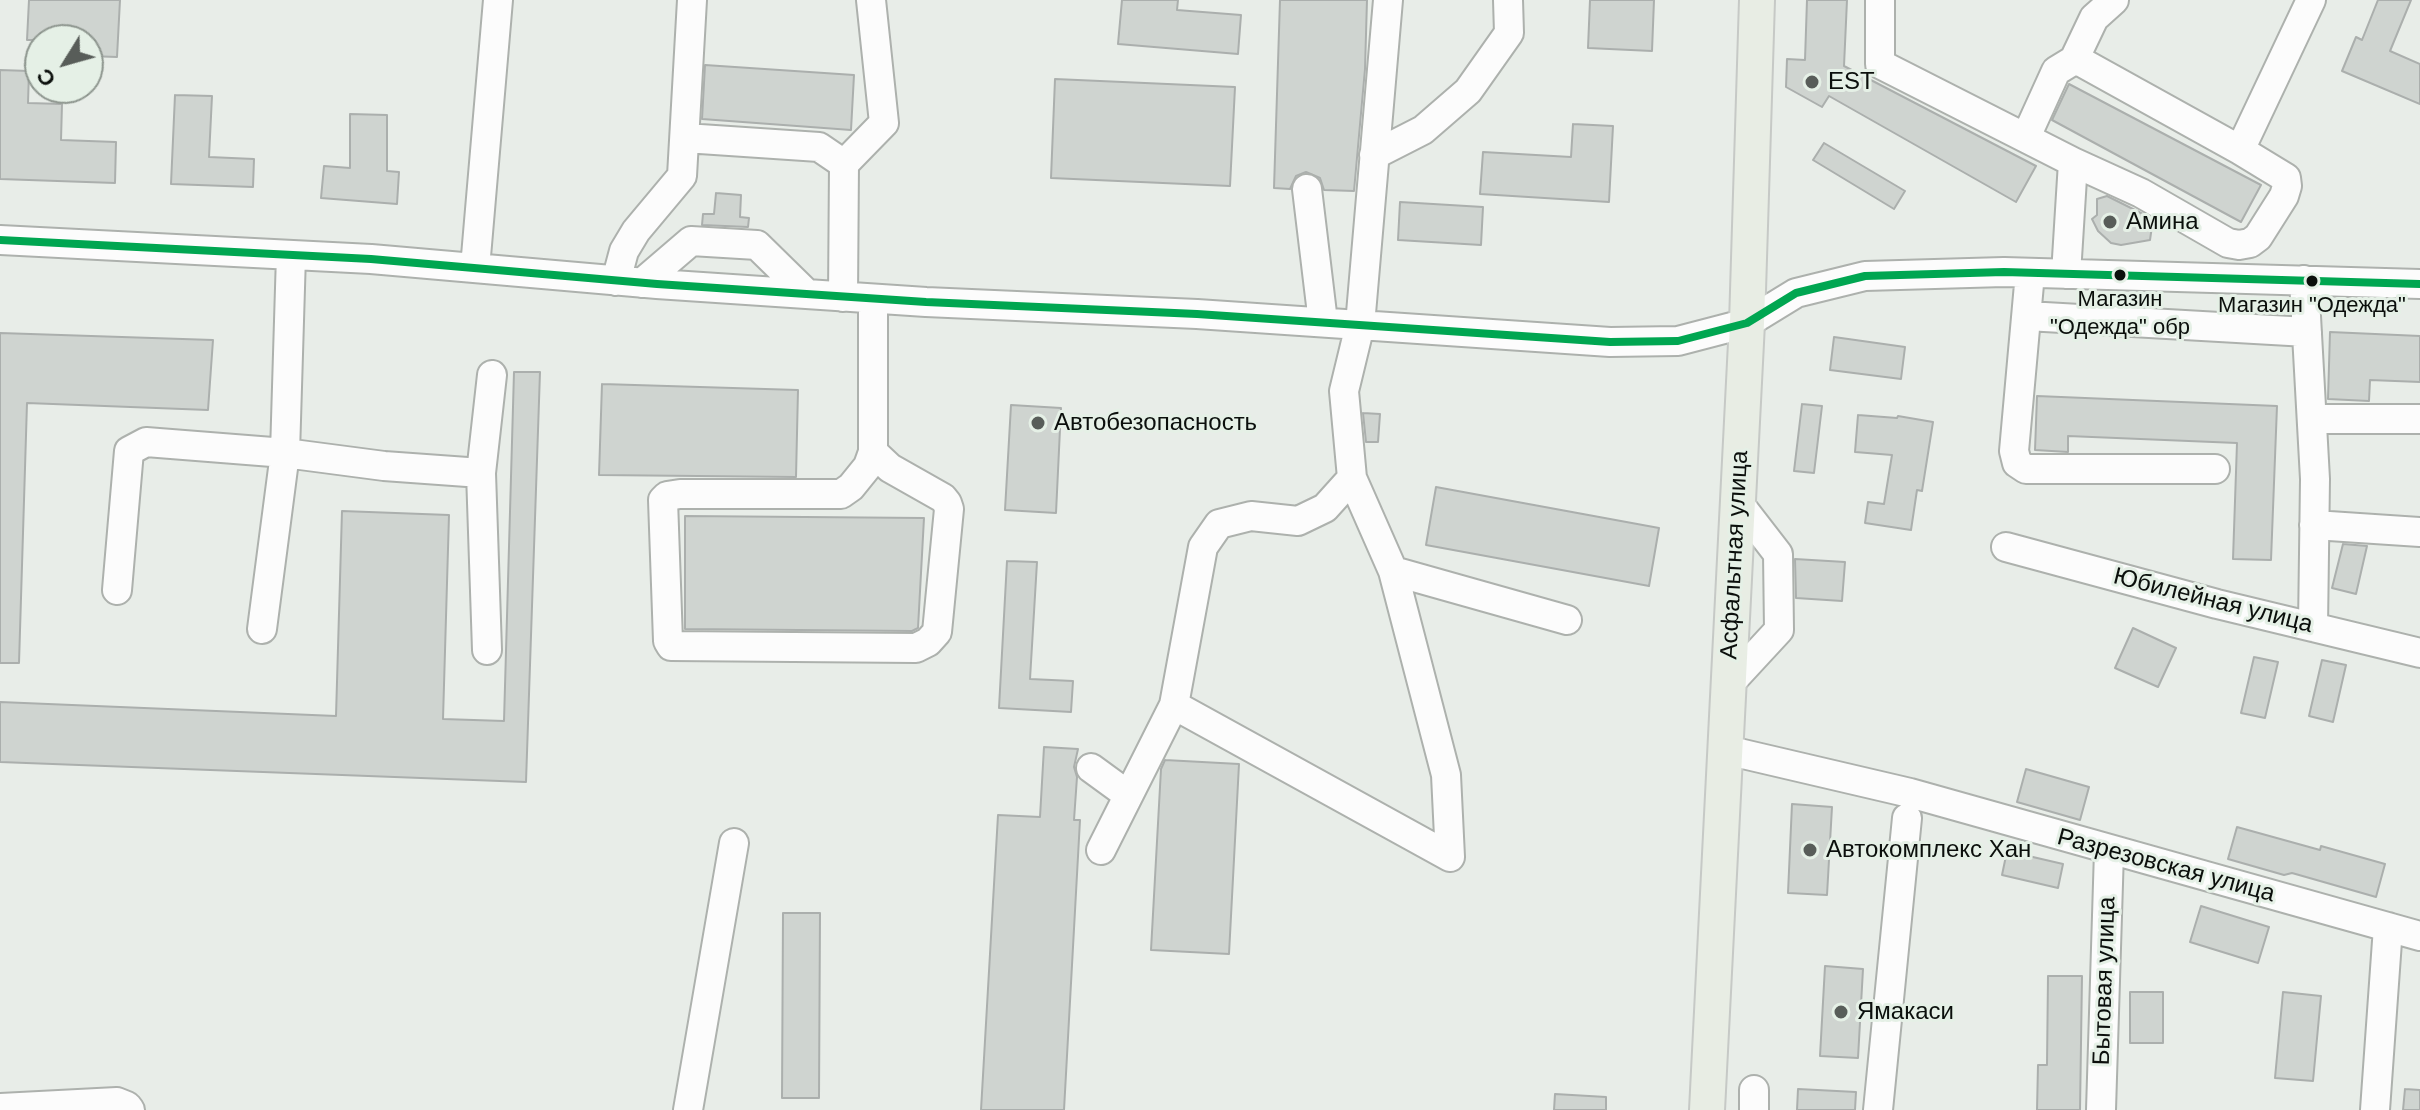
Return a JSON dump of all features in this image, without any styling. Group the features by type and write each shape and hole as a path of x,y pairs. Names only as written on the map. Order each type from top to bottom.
{"main road":[{"name":"Асфальтная улица","path":"1707,1110 1747,323 1757,0"}],"street":[{"path":"475,268 498,0"},
{"path":"629,282 624,251 636,231 682,176 692,0"},
{"path":"843,297 844,164 884,123 871,0"},
{"path":"1174,705 1450,857 1446,775 1393,571 1352,478 1344,391 1360,325 1388,0"},
{"path":"1374,155 1423,130 1468,91 1509,33 1508,0"},
{"path":"1880,0 1880,64 2141,193 2228,243 2250,243 2258,237 2284,196 2286,178 2074,60"},
{"path":"2026,137 2056,71 2074,60 2094,18 2114,0"},
{"path":"2240,150 2311,0"},
{"path":"685,138 819,147 844,164"},
{"path":"2066,274 2073,162"},
{"path":"1307,189 1323,322"},
{"path":"0,240 291,255 873,299 1323,322 1610,342 1678,341 1747,323 1796,293 1865,276 2030,273 2420,284"},
{"path":"629,282 691,241 757,245 807,294"},
{"path":"262,629 285,453 291,255"},
{"path":"2030,273 2014,451 2017,463 2026,469 2215,469"},
{"path":"2304,280 2313,419 2313,627"},
{"path":"873,299 873,452 859,478 841,494 667,496 663,507 668,641 671,646 916,648 928,642 937,632 949,509 943,498 890,468 873,452"},
{"path":"2027,316 2307,332"},
{"path":"487,650 481,473 492,375"},
{"path":"2313,419 2420,419"},
{"path":"117,590 129,451 146,442 481,473"},
{"path":"1101,850 1174,705 1203,547 1219,524 1251,516 1298,521 1325,508 1352,478"},
{"path":"1730,683 1779,630 1778,554 1737,501"},
{"path":"2314,525 2420,532"},
{"name":"Юбилейная улица","path":"2006,547 2217,604 2420,653"},
{"path":"1393,571 1567,620"},
{"name":"Разрезовская улица","path":"1726,750 1910,793 2420,936"},
{"path":"1091,768 1128,795"},
{"path":"1878,1110 1907,818"},
{"path":"688,1110 734,843"},
{"name":"Бытовая улица","path":"2101,1110 2109,851"},
{"path":"2375,1110 2388,927"},
{"path":"0,1108 117,1102 130,1110"}],"building":[{"path":"29,0 120,0 117,57 104,57 104,24 28,24"},
{"path":"1122,0 1178,0 1177,10 1241,15 1238,54 1118,44"},
{"path":"1280,0 1367,0 1365,69 1354,191 1324,190 1320,178 1306,172 1296,176 1290,189 1274,188"},
{"path":"1590,0 1654,0 1652,51 1588,48"},
{"path":"1807,0 1847,0 1844,66 2036,166 2016,202 1829,96 1822,107 1786,87 1787,59 1805,60"},
{"path":"2378,0 2411,0 2390,51 2420,64 2420,104 2342,71 2356,37 2362,40"},
{"path":"705,65 854,75 851,130 702,119"},
{"path":"0,70 24,71 24,104 62,104 61,140 116,142 115,183 0,179"},
{"path":"1055,79 1235,87 1230,186 1051,178"},
{"path":"2069,84 2261,185 2241,222 2052,120"},
{"path":"175,95 212,96 209,157 254,159 253,187 171,184"},
{"path":"350,114 387,115 387,171 399,172 397,204 321,198 324,166 350,168"},
{"path":"1573,124 1613,126 1609,202 1480,194 1483,152 1571,157"},
{"path":"1824,143 1905,191 1894,209 1813,160"},
{"path":"716,193 741,195 740,217 749,218 748,227 702,225 703,214 714,214"},
{"path":"2107,196 2153,219 2150,240 2121,245 2111,243 2098,231 2092,219 2097,215 2097,199"},
{"path":"1400,202 1483,207 1481,245 1398,240"},
{"path":"2330,332 2420,336 2420,382 2370,380 2369,401 2328,399"},
{"path":"0,333 213,340 208,410 27,403 19,663 0,663"},
{"path":"1834,337 1905,347 1901,379 1830,370"},
{"path":"514,372 540,372 526,782 0,762 0,702 336,716 342,511 449,515 443,719 504,721"},
{"path":"602,384 798,390 796,477 599,475"},
{"path":"2037,396 2277,406 2271,560 2233,559 2237,443 2068,436 2068,452 2035,450"},
{"path":"1802,404 1822,406 1814,473 1794,471"},
{"path":"1011,405 1061,408 1056,513 1005,510"},
{"path":"1363,413 1380,414 1378,442 1366,442"},
{"path":"1858,415 1898,416 1933,422 1922,491 1917,490 1911,530 1865,523 1868,502 1884,504 1892,455 1855,452"},
{"path":"1436,487 1659,528 1649,586 1426,545"},
{"path":"685,516 924,518 918,628 912,631 685,629"},
{"path":"2343,544 2367,546 2356,594 2332,588"},
{"path":"1795,559 1845,562 1842,601 1796,598"},
{"path":"1007,561 1037,562 1030,679 1073,681 1071,712 999,708"},
{"path":"2133,628 2176,648 2158,687 2115,668"},
{"path":"2254,657 2278,662 2265,718 2241,713"},
{"path":"2322,660 2346,665 2333,722 2309,716"},
{"path":"1044,747 1078,749 1074,767 1077,777 1074,820 1080,820 1064,1110 981,1110 998,815 1040,817"},
{"path":"1165,760 1239,764 1229,954 1151,950 1161,769"},
{"path":"2026,769 2089,787 2080,820 2017,802"},
{"name":"Автокомплекс Хан","path":"1792,804 1832,807 1827,895 1788,893"},
{"path":"2237,827 2385,864 2376,897 2228,859"},
{"path":"2007,851 2063,864 2058,888 2002,875"},
{"path":"2201,906 2269,927 2258,963 2190,942"},
{"path":"783,913 820,913 819,1098 782,1098"},
{"name":"Ямакаси","path":"1825,966 1863,969 1858,1058 1820,1056"},
{"path":"2048,976 2082,976 2080,1110 2037,1110 2038,1065 2047,1065"},
{"path":"2130,992 2163,992 2163,1043 2130,1043"},
{"path":"2283,992 2321,996 2313,1081 2275,1078"},
{"path":"1798,1089 1856,1092 1855,1110 1797,1110"},
{"path":"2405,1089 2420,1090 2420,1110 2403,1110"},
{"path":"1555,1094 1606,1097 1606,1110 1554,1110"}],"transit line":[{"path":"0,240 371,259 657,284 926,302 1197,314 1610,342 1678,341 1747,323 1796,293 1865,276 2004,272 2420,284"}],"place":[{"name":"EST","path":"1812,82"},
{"name":"Амина","path":"2110,222"},
{"name":"Магазин \"Одежда\" обр","path":"2120,275"},
{"name":"Магазин \"Одежда\"","path":"2312,281"},
{"name":"Автобезопасность","path":"1038,423"},
{"name":"Автокомплекс Хан","path":"1810,850"},
{"name":"Ямакаси","path":"1841,1012"}]}
